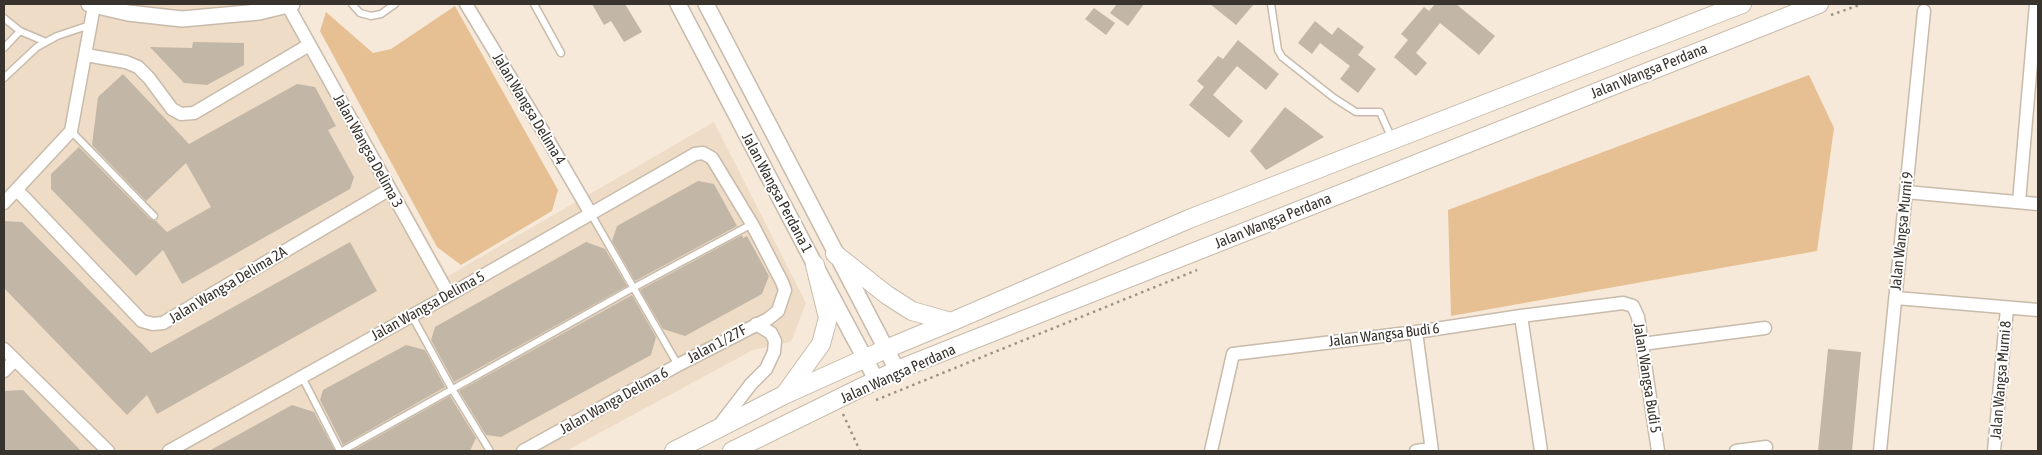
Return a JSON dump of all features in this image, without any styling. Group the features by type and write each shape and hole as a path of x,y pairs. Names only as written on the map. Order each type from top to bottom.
{"main road":[{"name":"Jalan Wangsa Perdana","path":"674,451 713,433 784,395 886,348 951,322 1189,219 1742,4"},
{"name":"Jalan Wangsa Perdana","path":"732,451 897,370 1819,4"},
{"path":"835,254 887,295 912,311 951,322"},
{"path":"784,395 821,344 828,318 815,265"}],"street":[{"name":"Jalan Wangsa Delima 4","path":"466,4 591,214"},
{"name":"Jalan Wangsa Perdana 1","path":"678,4 815,265 878,380"},
{"name":"Jalan Wangsa Perdana 1","path":"706,4 897,370"},
{"path":"2019,202 2036,4"},
{"path":"4,203 71,131 86,55 91,5 128,13 182,19 251,13 290,5"},
{"name":"Jalan Wangsa Delima 3","path":"290,5 309,44 449,295"},
{"name":"Jalan Wangsa Murni 9","path":"1880,451 1924,11"},
{"path":"86,55 126,62 138,67 150,78 172,109 181,114 187,114 194,113 309,44"},
{"name":"Jalan Wangsa Delima 5","path":"169,451 412,316 695,154 703,153 712,158 752,224"},
{"name":"Jalan Wangsa Delima 2A","path":"17,190 142,321 153,324 163,323 390,189"},
{"path":"1906,192 2038,204"},
{"name":"Jalan 1/27F","path":"678,365 778,311 785,290 752,224"},
{"path":"1896,298 2038,310"},
{"name":"Jalan Wangsa Budi 6","path":"1211,451 1233,354 1416,332 1622,303 1633,306"},
{"name":"Jalan Wangsa Budi 5","path":"1633,306 1638,317 1658,451"},
{"name":"Jalan Wangsa Murni 8","path":"1994,451 2007,308"},
{"path":"1521,316 1541,451"},
{"path":"713,433 751,384 766,369 774,352 774,341 771,333 756,324"},
{"path":"1642,344 1765,328"},
{"path":"1416,332 1431,450 1416,451"},
{"path":"4,348 108,451"},
{"path":"4,371 15,360"},
{"name":"Jalan Wanga Delima 6","path":"524,451 678,365"},
{"path":"1736,451 1766,447"}],"lane":[{"path":"352,4 360,13 371,16 381,14 395,4"},
{"path":"534,4 561,53"},
{"path":"1271,4 1278,50 1282,57 1334,98 1356,112 1380,112 1393,141"},
{"path":"4,18 20,31 46,42"},
{"path":"4,78 37,47 56,36 90,25"},
{"path":"4,48 20,31"},
{"path":"71,131 154,216"},
{"path":"591,214 678,365"},
{"path":"302,376 341,451 633,288 752,224"},
{"path":"412,316 452,389 490,451"}],"path":[{"path":"837,400 860,451"}],"shaded area":[{"path":"4,4 295,4 448,276 714,122 806,303 791,342 753,350 566,451 4,451"},
{"path":"455,6 558,190 552,211 461,265 437,247 320,31 326,12 373,53 391,49"},
{"path":"1809,75 1834,128 1817,251 1451,316 1448,210"}],"building":[{"path":"592,4 625,4 642,32 624,42 611,21 604,25"},
{"path":"1117,4 1144,4 1128,26 1110,13"},
{"path":"1210,4 1254,4 1236,25"},
{"path":"1435,4 1456,4 1495,36 1479,55 1440,23 1416,53 1427,63 1416,76 1394,57 1408,40 1401,34 1424,7 1429,11"},
{"path":"1094,8 1115,23 1106,35 1085,19"},
{"path":"1315,21 1332,35 1338,27 1364,47 1358,55 1376,69 1358,93 1340,79 1350,66 1320,43 1312,54 1298,43"},
{"path":"1238,40 1279,74 1266,90 1237,66 1213,95 1243,121 1229,138 1189,105 1204,87 1197,81 1218,56 1223,59"},
{"path":"193,42 244,43 244,65 207,85 184,83 150,47 192,48"},
{"path":"123,74 189,144 297,84 315,87 336,126 328,130 354,177 350,189 182,284 163,250 136,276 51,189 51,174 79,147 150,219 156,221 167,232 211,207 186,163 146,201 92,145 98,97"},
{"path":"1285,107 1324,137 1266,170 1250,151"},
{"path":"698,181 714,184 737,226 635,281 612,241 617,226"},
{"path":"4,221 22,222 151,353 350,242 377,291 157,414 147,395 127,415 4,288"},
{"path":"742,235 743,238 747,236 769,276 762,294 685,336 663,329 640,290"},
{"path":"586,242 605,249 627,286 454,382 431,340 435,327"},
{"path":"632,295 656,337 651,355 501,437 486,435 459,391"},
{"path":"406,345 425,350 445,387 343,445 320,400 323,390"},
{"path":"1828,349 1861,352 1852,451 1818,451"},
{"path":"23,390 81,451 4,451 4,391"},
{"path":"450,396 476,438 470,451 352,451"},
{"path":"292,405 314,412 335,451 209,451"}]}
